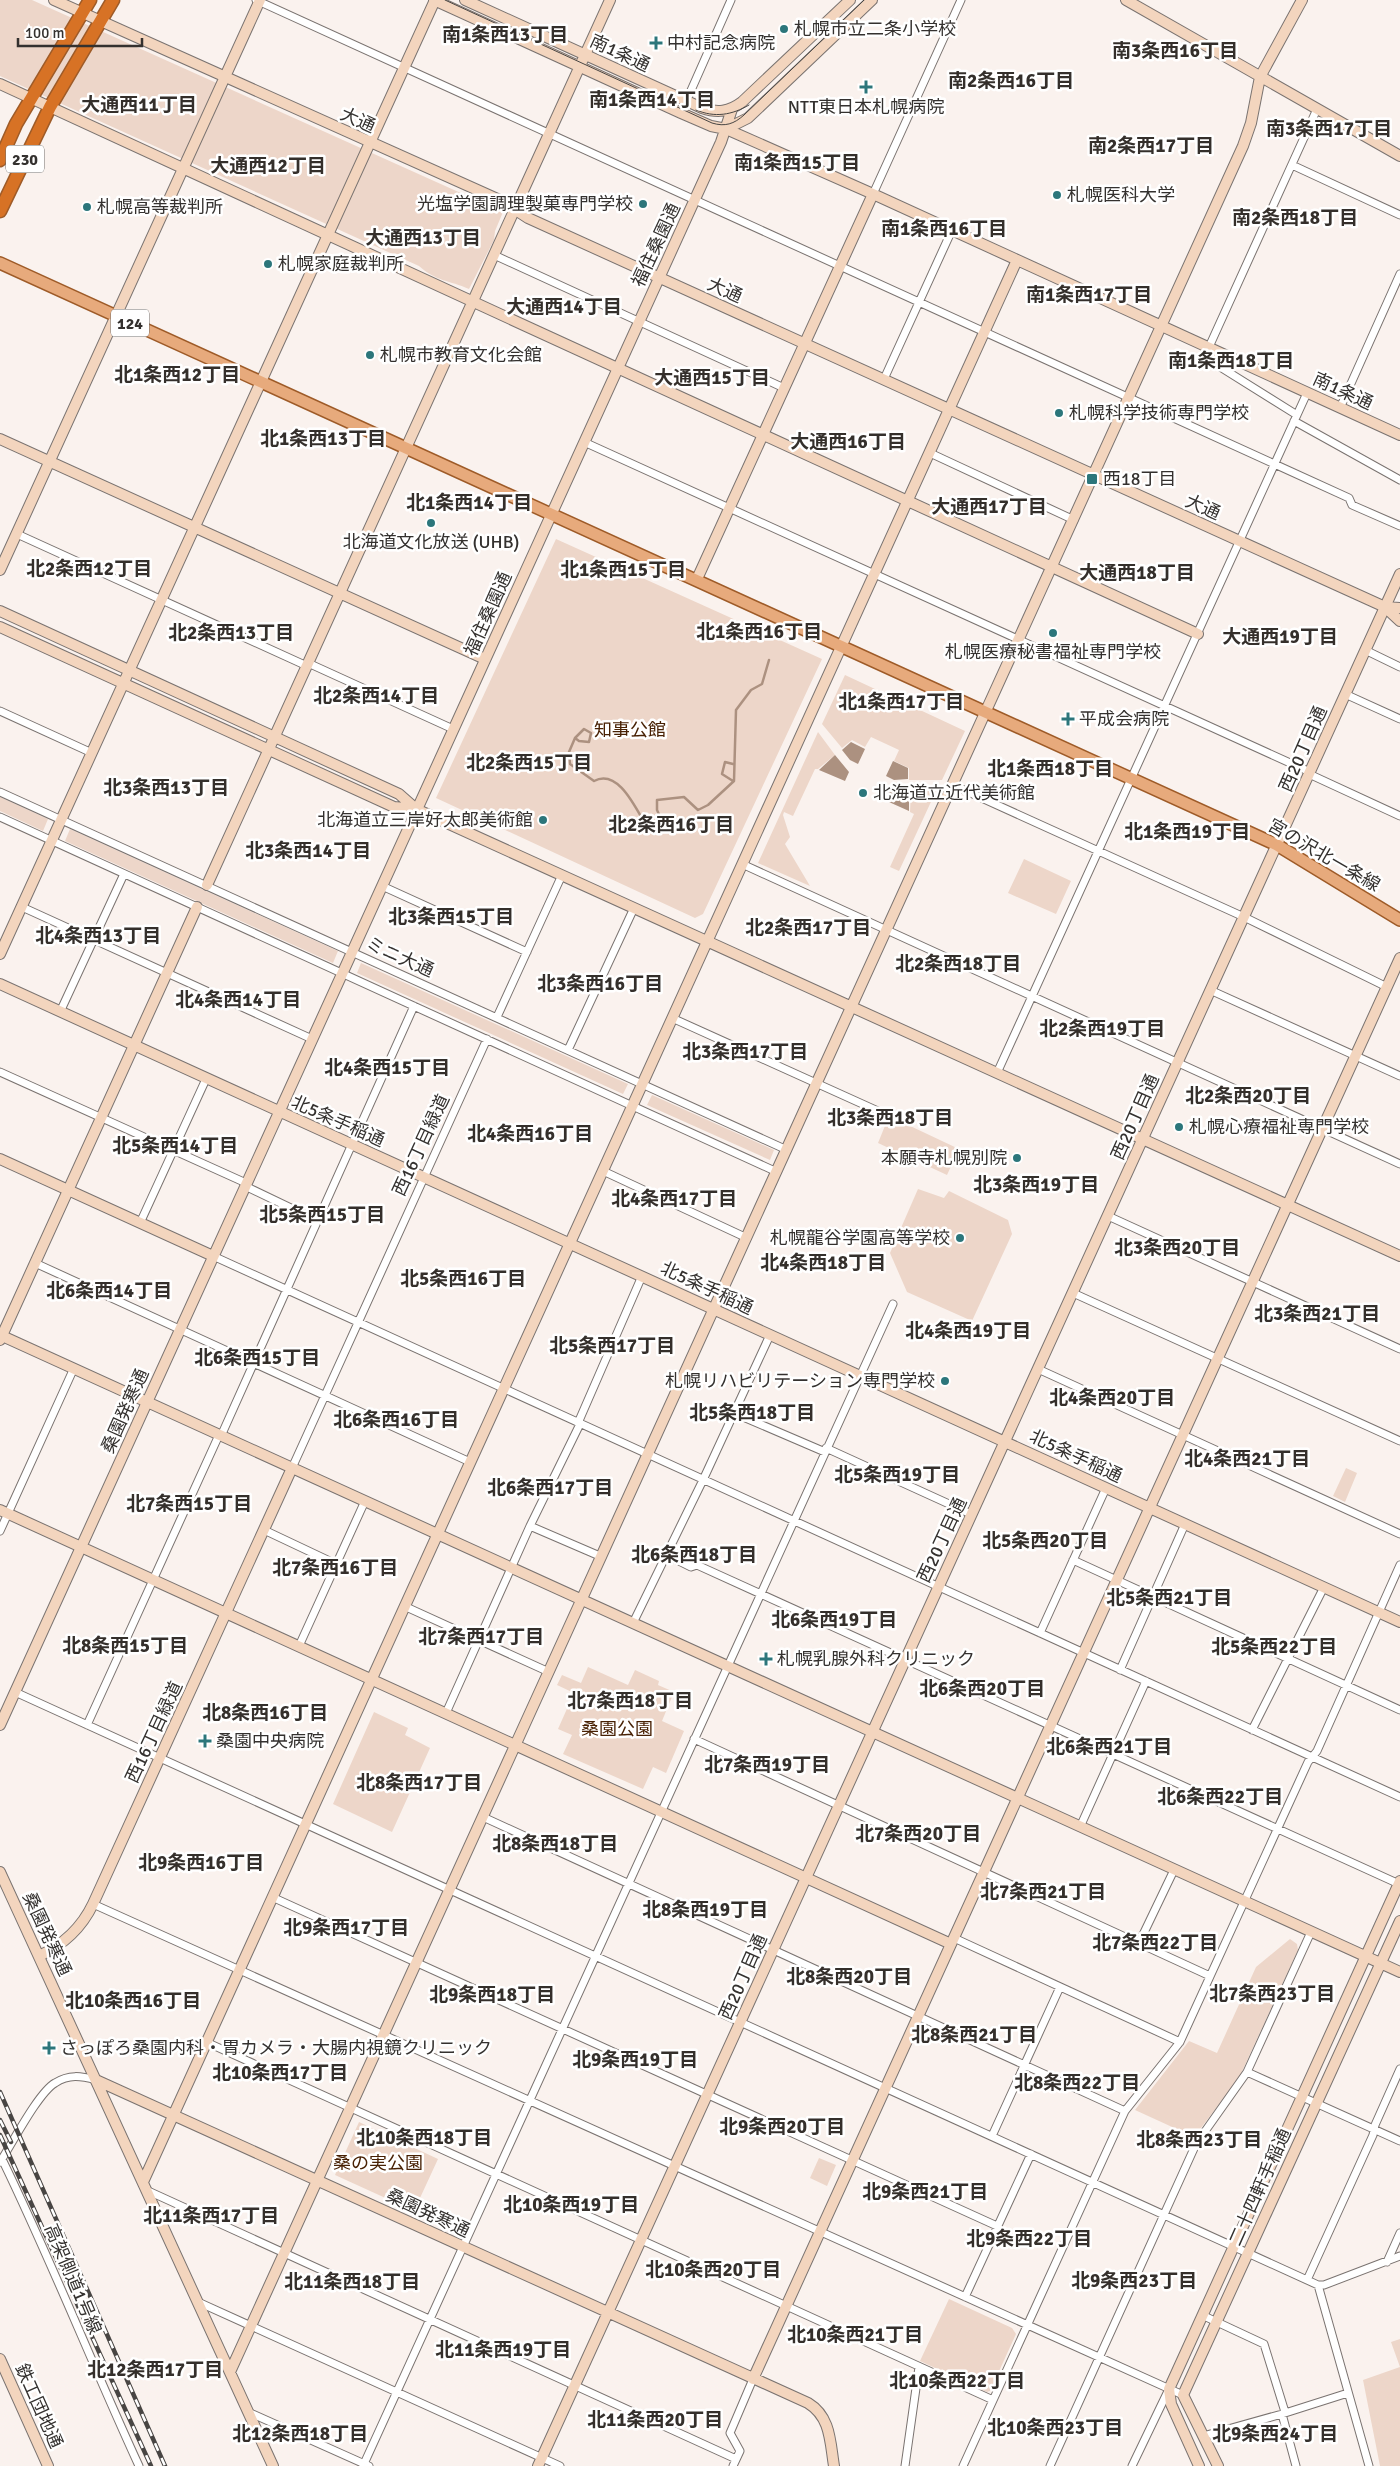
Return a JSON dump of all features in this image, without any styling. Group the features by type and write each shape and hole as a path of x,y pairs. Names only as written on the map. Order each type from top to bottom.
{"highway":[{"name":"230","path":"0,160 16,124 90,0"},
{"name":"230","path":"0,211 50,107 102,22 113,0"}],"main road":[{"name":"宮の沢北一条線","path":"0,263 842,645 986,713 1277,845 1400,920"}],"street":[{"name":"大通","path":"54,0 502,202 515,210 659,278 1385,607 1400,621"},
{"path":"0,954 435,0"},
{"name":"南1条通","path":"435,0 681,114 711,126 726,129 873,194 1400,435"},
{"path":"207,885 610,0"},
{"path":"681,114 730,0"},
{"path":"850,0 742,102 732,109 716,111 726,129 748,118 872,0"},
{"path":"697,579 961,0"},
{"path":"1126,0 1400,156"},
{"path":"0,570 225,78 258,1 1349,498 1352,505 1400,526"},
{"path":"468,16 472,1"},
{"name":"南1条通","path":"472,1 686,101 716,111"},
{"path":"230,2372 1095,476 1243,146 1251,124 1260,77 1298,2"},
{"path":"0,84 329,234 617,369 1198,634"},
{"name":"福住桑園通","path":"279,1112 659,278 726,129 732,109"},
{"path":"1317,109 1210,348 1217,365 1296,418 1400,480"},
{"path":"1292,165 1400,215"},
{"path":"884,380 952,230"},
{"path":"494,255 784,388"},
{"path":"144,2186 173,2114 1017,260"},
{"path":"1340,408 1400,274"},
{"path":"997,1073 1307,393"},
{"path":"0,439 485,659"},
{"path":"584,442 1020,640 1400,816"},
{"path":"930,452 1074,520"},
{"path":"17,534 453,729"},
{"name":"西20丁目通","path":"540,2462 1400,574"},
{"name":"大通","path":"1385,607 1400,608"},
{"path":"0,611 400,794 416,809 1400,1256"},
{"path":"0,627 394,807 416,809"},
{"path":"1365,650 1400,667"},
{"path":"1345,694 1400,720"},
{"path":"0,712 92,753"},
{"path":"953,785 1244,918 1387,987"},
{"name":"ミニ大通","path":"0,792 787,1150"},
{"path":"0,817 777,1172"},
{"path":"742,864 1400,1164"},
{"path":"60,1012 124,874"},
{"path":"497,1017 562,875"},
{"path":"382,886 527,952"},
{"path":"22,907 312,1039"},
{"path":"197,907 1,1337 74,1368 1400,1972"},
{"path":"568,1050 634,908"},
{"path":"144,2186 575,2385 734,2462 740,2451 730,2433 753,2379 1400,958"},
{"name":"北5条手稲通","path":"0,984 1400,1622"},
{"path":"1210,990 1400,1076"},
{"path":"87,1725 254,1363 414,1006"},
{"path":"672,1018 888,1116"},
{"name":"西16丁目緑道","path":"39,1956 72,1935 81,1925 93,1904 487,1039"},
{"path":"0,1072 173,1150 318,1221"},
{"path":"140,1223 206,1078"},
{"name":"桑園発寒通","path":"0,1725 279,1112"},
{"path":"0,1160 1400,1797"},
{"path":"603,1171 747,1238"},
{"path":"1108,1216 1400,1349"},
{"path":"35,1263 470,1462"},
{"path":"446,1713 530,1526 579,1423 642,1276"},
{"path":"1073,1293 1400,1441"},
{"path":"248,2411 366,2465 430,2319 893,1304"},
{"path":"633,1623 703,1480 770,1335"},
{"path":"0,1531 4,1512 74,1368"},
{"path":"1038,1369 1400,1534"},
{"path":"734,1413 826,1450 972,1514"},
{"path":"1040,1633 1106,1488"},
{"path":"299,1646 365,1501"},
{"path":"4,1512 806,1877 1060,1987 1180,2042"},
{"path":"1120,1670 1185,1524"},
{"path":"530,1526 602,1557"},
{"path":"264,1530 336,1564"},
{"path":"666,1555 691,1567 697,1565 1399,1883"},
{"path":"1073,1560 1400,1710"},
{"path":"962,2466 1125,2111 1180,2042 1308,1762 1347,1685 1400,1565"},
{"path":"1252,1730 1324,1587"},
{"path":"404,1606 549,1672"},
{"path":"1080,1827 1146,1681"},
{"path":"15,1692 1318,2285 1324,2286 1400,2256"},
{"path":"694,1739 985,1870 1210,1976"},
{"path":"483,1818 774,1949 1125,2111"},
{"path":"1139,1943 1174,1870"},
{"name":"桑園発寒通","path":"0,1872 96,2080 808,2403 821,2414 828,2429 834,2466"},
{"name":"二十四軒手稲通","path":"1169,2389 1204,2316 1399,1883"},
{"path":"272,1897 997,2226"},
{"path":"93,1904 1183,2395 1218,2466"},
{"name":"二十四軒手稲通","path":"1183,2395 1400,1921"},
{"path":"1050,2466 1196,2144 1247,2072 1311,1932"},
{"path":"992,2136 1060,1987"},
{"path":"206,2042 993,2400"},
{"path":"1307,2280 1375,2130 1375,2125 1400,2069"},
{"path":"1247,2072 1400,2141"},
{"path":"1,2160 49,2088 71,2076 96,2080 273,2466"},
{"path":"966,2297 1031,2154"},
{"name":"高架側道1号線","path":"1,2160 47,2253 81,2338 139,2466"},
{"path":"1387,2262 1400,2233"},
{"path":"1318,2285 1369,2466"},
{"path":"198,2302 398,2392 540,2462 560,2466"},
{"path":"1204,2316 1264,2344 1296,2466"},
{"name":"鉄工団地通","path":"0,2359 3,2372 48,2466"},
{"path":"905,2466 919,2367"},
{"path":"1132,2466 1169,2389"},
{"path":"1169,2389 1172,2404 1199,2466"},
{"path":"1203,2436 1348,2393"}],"green space":[{"path":"0,0 32,0 503,212 495,231 494,240 469,289 437,278 419,266 0,76"},
{"name":"知事公館","path":"556,539 822,659 703,914 695,918 436,798"},
{"path":"845,675 965,731 942,780 909,780 909,768 894,761 899,750 871,737 865,747 852,740 842,748 822,724"},
{"path":"818,732 835,755 818,769 815,769 793,816 784,812 783,815 790,837 785,844 810,886 758,863"},
{"path":"911,790 936,791 899,871 890,867 914,814 910,812"},
{"path":"0,797 48,819 43,831 0,811"},
{"path":"70,829 338,951 333,963 65,841"},
{"path":"1024,859 1071,881 1056,914 1008,893"},
{"path":"361,963 628,1084 623,1094 357,973"},
{"path":"652,1095 774,1150 770,1160 647,1105"},
{"path":"889,1116 959,1149 947,1175 878,1143"},
{"path":"918,1189 944,1198 949,1191 1008,1220 1012,1234 972,1321 907,1292 890,1253"},
{"path":"1346,1468 1357,1473 1345,1502 1333,1496"},
{"name":"桑園公園","path":"588,1667 628,1685 635,1670 659,1681 658,1685 674,1692 662,1721 684,1731 666,1773 653,1767 643,1789 563,1754 572,1735 558,1729 574,1693 557,1685 562,1675 581,1683"},
{"path":"374,1712 408,1728 405,1735 430,1748 392,1832 333,1804"},
{"path":"1290,1939 1297,1944 1298,1950 1239,2078 1194,2137 1135,2110 1189,2041 1217,2053 1256,1967"},
{"name":"桑の実公園","path":"359,2122 438,2159 414,2211 335,2175"},
{"path":"819,2158 836,2165 827,2186 810,2178"},
{"path":"949,2299 1012,2328 1016,2334 990,2391 987,2392 920,2361"},
{"path":"1400,2339 1400,2367 1391,2342"},
{"path":"1400,2367 1400,2466 1380,2466 1363,2380"}],"shaded area":[{"path":"851,742 865,749 858,764 850,760 842,750"},
{"path":"835,755 849,772 845,781 819,770"},
{"path":"893,761 908,768 908,779 894,780 886,776"},
{"path":"884,788 909,788 909,811 880,798"}],"waterway":[{"path":"575,738 584,729 591,733 589,742 579,741 575,738 569,752 570,764 594,781 603,778 620,786 634,804 650,832 662,821 657,810 657,800 684,797 698,810 708,805 734,781 736,710 751,690 762,684 769,660"},
{"path":"733,764 725,762 722,774 733,781"}],"tram line":[{"path":"445,0 712,123 721,125 733,123 744,115 864,0"},
{"path":"696,110 717,115 730,113 749,105"}],"railway":[{"path":"0,2092 165,2466"},
{"path":"0,2120 11,2142"},
{"path":"0,2135 151,2466"}],"place":[{"name":"札幌市立二条小学校","path":"784,29"},
{"name":"中村記念病院","path":"656,43"},
{"name":"NTT東日本札幌病院","path":"866,87"},
{"name":"札幌医科大学","path":"1057,195"},
{"name":"光塩学園調理製菓専門学校","path":"643,204"},
{"name":"札幌高等裁判所","path":"87,207"},
{"name":"札幌家庭裁判所","path":"268,264"},
{"name":"札幌市教育文化会館","path":"370,355"},
{"name":"札幌科学技術専門学校","path":"1059,413"},
{"name":"西18丁目","path":"1092,479"},
{"name":"北海道文化放送 (UHB)","path":"431,523"},
{"name":"札幌医療秘書福祉専門学校","path":"1053,633"},
{"name":"平成会病院","path":"1068,719"},
{"name":"北海道立近代美術館","path":"863,793"},
{"name":"北海道立三岸好太郎美術館","path":"543,820"},
{"name":"札幌心療福祉専門学校","path":"1179,1127"},
{"name":"本願寺札幌別院","path":"1017,1158"},
{"name":"札幌龍谷学園高等学校","path":"960,1238"},
{"name":"札幌リハビリテーション専門学校","path":"945,1381"},
{"name":"札幌乳腺外科クリニック","path":"766,1659"},
{"name":"桑園中央病院","path":"205,1741"},
{"name":"さっぽろ桑園内科・胃カメラ・大腸内視鏡クリニック","path":"49,2048"}],"district":[{"name":"南1条西13丁目","path":"505,34"},
{"name":"南3条西16丁目","path":"1175,50"},
{"name":"南2条西16丁目","path":"1011,80"},
{"name":"南1条西14丁目","path":"652,99"},
{"name":"大通西11丁目","path":"139,104"},
{"name":"南3条西17丁目","path":"1329,128"},
{"name":"南2条西17丁目","path":"1151,145"},
{"name":"南1条西15丁目","path":"797,162"},
{"name":"大通西12丁目","path":"268,165"},
{"name":"南2条西18丁目","path":"1295,217"},
{"name":"南1条西16丁目","path":"944,228"},
{"name":"大通西13丁目","path":"423,237"},
{"name":"南1条西17丁目","path":"1089,294"},
{"name":"大通西14丁目","path":"564,306"},
{"name":"南1条西18丁目","path":"1231,360"},
{"name":"北1条西12丁目","path":"177,374"},
{"name":"大通西15丁目","path":"712,377"},
{"name":"北1条西13丁目","path":"323,438"},
{"name":"大通西16丁目","path":"848,441"},
{"name":"北1条西14丁目","path":"469,502"},
{"name":"大通西17丁目","path":"989,506"},
{"name":"北2条西12丁目","path":"89,568"},
{"name":"北1条西15丁目","path":"623,569"},
{"name":"大通西18丁目","path":"1137,572"},
{"name":"北1条西16丁目","path":"759,631"},
{"name":"北2条西13丁目","path":"231,632"},
{"name":"大通西19丁目","path":"1280,636"},
{"name":"北2条西14丁目","path":"376,695"},
{"name":"北1条西17丁目","path":"901,701"},
{"name":"北2条西15丁目","path":"529,762"},
{"name":"北1条西18丁目","path":"1050,768"},
{"name":"北3条西13丁目","path":"166,787"},
{"name":"北2条西16丁目","path":"671,824"},
{"name":"北1条西19丁目","path":"1187,831"},
{"name":"北3条西14丁目","path":"308,850"},
{"name":"北3条西15丁目","path":"451,916"},
{"name":"北2条西17丁目","path":"808,927"},
{"name":"北4条西13丁目","path":"98,935"},
{"name":"北2条西18丁目","path":"958,963"},
{"name":"北3条西16丁目","path":"600,983"},
{"name":"北4条西14丁目","path":"238,999"},
{"name":"北2条西19丁目","path":"1102,1028"},
{"name":"北3条西17丁目","path":"745,1051"},
{"name":"北4条西15丁目","path":"387,1067"},
{"name":"北2条西20丁目","path":"1248,1095"},
{"name":"北3条西18丁目","path":"890,1117"},
{"name":"北4条西16丁目","path":"530,1133"},
{"name":"北5条西14丁目","path":"175,1145"},
{"name":"北3条西19丁目","path":"1036,1184"},
{"name":"北4条西17丁目","path":"674,1198"},
{"name":"北5条西15丁目","path":"322,1214"},
{"name":"北3条西20丁目","path":"1177,1247"},
{"name":"北4条西18丁目","path":"823,1262"},
{"name":"北5条西16丁目","path":"463,1278"},
{"name":"北6条西14丁目","path":"109,1290"},
{"name":"北3条西21丁目","path":"1317,1313"},
{"name":"北4条西19丁目","path":"968,1330"},
{"name":"北5条西17丁目","path":"612,1345"},
{"name":"北6条西15丁目","path":"257,1357"},
{"name":"北4条西20丁目","path":"1112,1397"},
{"name":"北5条西18丁目","path":"752,1412"},
{"name":"北6条西16丁目","path":"396,1419"},
{"name":"北4条西21丁目","path":"1247,1458"},
{"name":"北5条西19丁目","path":"897,1474"},
{"name":"北6条西17丁目","path":"550,1487"},
{"name":"北7条西15丁目","path":"189,1503"},
{"name":"北5条西20丁目","path":"1045,1540"},
{"name":"北6条西18丁目","path":"694,1554"},
{"name":"北7条西16丁目","path":"335,1567"},
{"name":"北5条西21丁目","path":"1169,1597"},
{"name":"北6条西19丁目","path":"834,1619"},
{"name":"北7条西17丁目","path":"481,1636"},
{"name":"北8条西15丁目","path":"125,1645"},
{"name":"北5条西22丁目","path":"1274,1646"},
{"name":"北6条西20丁目","path":"982,1688"},
{"name":"北7条西18丁目","path":"630,1700"},
{"name":"北8条西16丁目","path":"265,1712"},
{"name":"北6条西21丁目","path":"1109,1746"},
{"name":"北7条西19丁目","path":"767,1764"},
{"name":"北8条西17丁目","path":"419,1782"},
{"name":"北6条西22丁目","path":"1220,1796"},
{"name":"北7条西20丁目","path":"918,1833"},
{"name":"北8条西18丁目","path":"555,1843"},
{"name":"北9条西16丁目","path":"201,1862"},
{"name":"北7条西21丁目","path":"1043,1891"},
{"name":"北8条西19丁目","path":"705,1909"},
{"name":"北9条西17丁目","path":"346,1927"},
{"name":"北7条西22丁目","path":"1155,1942"},
{"name":"北8条西20丁目","path":"849,1976"},
{"name":"北7条西23丁目","path":"1272,1993"},
{"name":"北9条西18丁目","path":"492,1994"},
{"name":"北10条西16丁目","path":"133,2000"},
{"name":"北8条西21丁目","path":"974,2034"},
{"name":"北9条西19丁目","path":"635,2059"},
{"name":"北10条西17丁目","path":"280,2072"},
{"name":"北8条西22丁目","path":"1077,2082"},
{"name":"北9条西20丁目","path":"782,2126"},
{"name":"北10条西18丁目","path":"424,2137"},
{"name":"北8条西23丁目","path":"1199,2139"},
{"name":"北9条西21丁目","path":"925,2191"},
{"name":"北10条西19丁目","path":"571,2204"},
{"name":"北11条西17丁目","path":"211,2215"},
{"name":"北9条西22丁目","path":"1029,2238"},
{"name":"北10条西20丁目","path":"713,2269"},
{"name":"北9条西23丁目","path":"1134,2280"},
{"name":"北11条西18丁目","path":"352,2281"},
{"name":"北10条西21丁目","path":"855,2334"},
{"name":"北11条西19丁目","path":"503,2349"},
{"name":"北12条西17丁目","path":"155,2369"},
{"name":"北10条西22丁目","path":"957,2380"},
{"name":"北11条西20丁目","path":"655,2419"},
{"name":"北10条西23丁目","path":"1055,2427"},
{"name":"北12条西18丁目","path":"300,2433"},
{"name":"北9条西24丁目","path":"1275,2433"}]}
